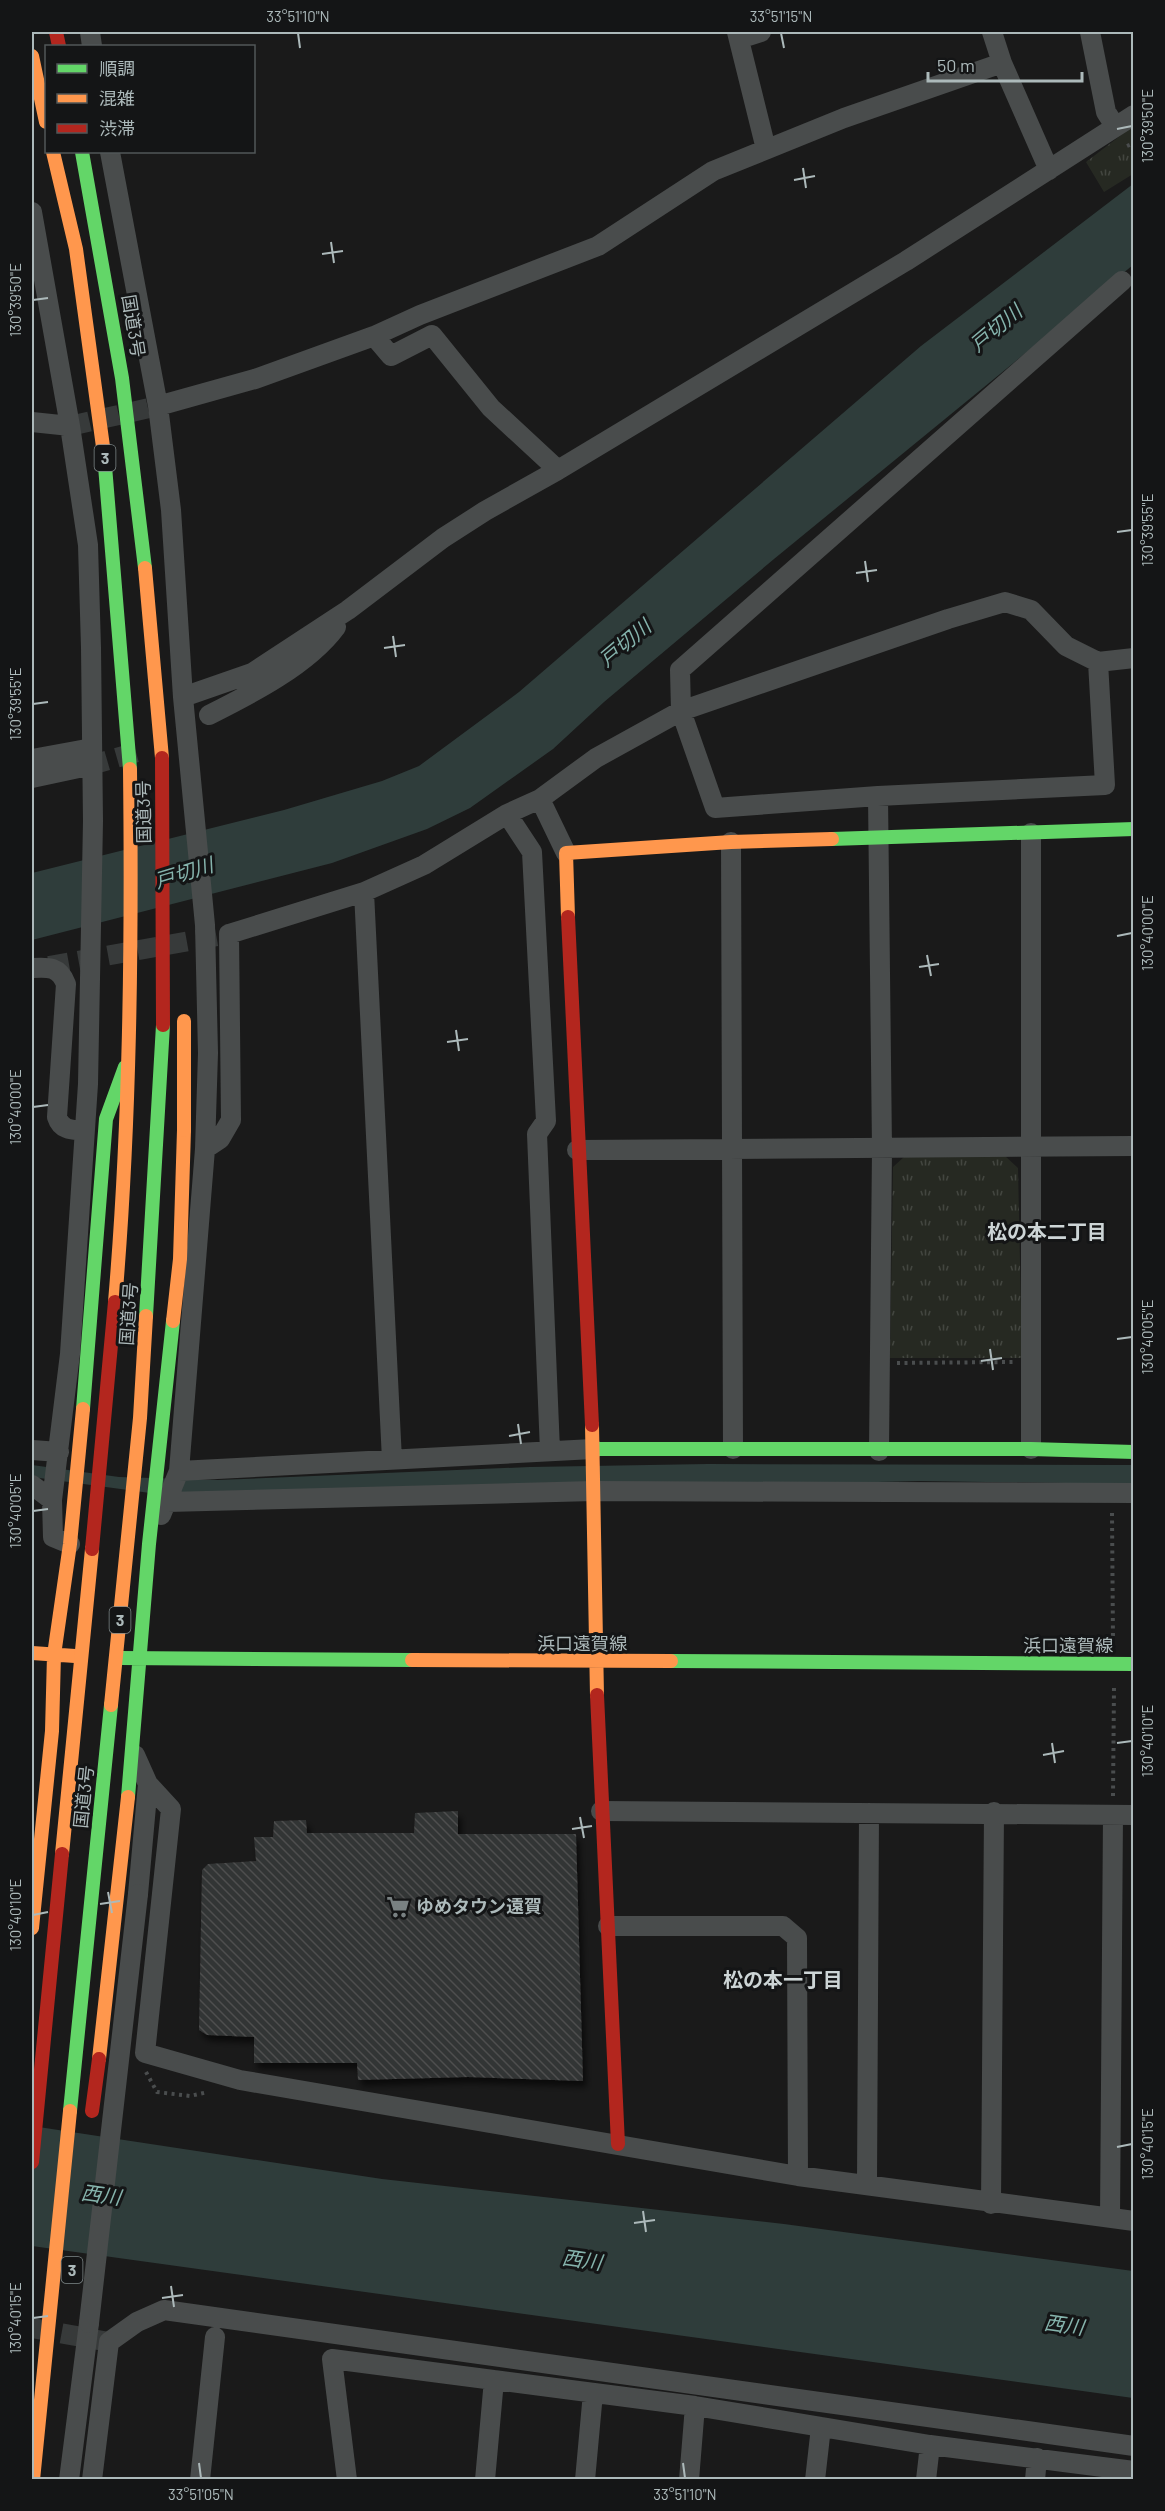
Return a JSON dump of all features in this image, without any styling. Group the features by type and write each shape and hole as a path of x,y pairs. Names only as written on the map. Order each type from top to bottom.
{"main road":[{"path":"32,56 45,117"},
{"name":"国道3号","path":"32,2162 108,1387 123,1206 132,963 130,769 103,437 76,249 53,153"},
{"name":"国道3号","path":"34,2480 140,1418 164,1010 162,758 134,448 105,261 81,153"},
{"path":"162,777 177,905"},
{"path":"618,2144 601,1812 595,1662 593,1449 577,1150 566,853 731,842 1134,829"},
{"path":"90,2128 133,1750 142,1659 149,1544 180,1259 184,1130 184,1007"},
{"path":"32,1928 52,1731 54,1655 70,1544 106,1119 128,1057"},
{"path":"593,1449 879,1451 1031,1449 1134,1452"},
{"name":"浜口遠賀線","path":"32,1653 142,1659 1134,1664"},
{"name":"3","path":"34,2480 58,2369"}],"street":[{"path":"761,32 738,35 766,149"},
{"path":"992,32 1002,63 1049,170"},
{"path":"1090,32 1106,111 1115,126"},
{"path":"158,406 255,379 374,336 420,315 598,246 713,171 905,95 1002,63"},
{"path":"183,697 252,673 348,610 442,538 484,511 558,470 906,261 1134,115"},
{"path":"110,153 158,406 171,510 183,697 205,925 208,1053 205,1149 179,1471 149,1544"},
{"path":"32,212 34,234 70,426 88,545 90,757 93,821 88,1084 70,1354 52,1500 53,1537 70,1544"},
{"path":"1098,662 1105,785 878,796 716,808 681,711 680,670 1122,281"},
{"path":"374,336 391,356 432,335 491,408 558,470"},
{"path":"32,422 70,426"},
{"path":"205,1149 220,1139 231,1120 229,934 364,892 424,865 507,814 540,799 596,758 681,711 1005,602 1031,610 1066,646 1098,662 1134,658"},
{"path":"209,715 255,692 325,641 348,610"},
{"path":"32,759 90,757"},
{"path":"32,778 90,757"},
{"path":"878,796 882,1149 879,1451"},
{"path":"540,799 566,853"},
{"path":"507,814 532,852 546,1121 537,1134 550,1451"},
{"path":"1030,833 1031,1449"},
{"path":"731,842 733,1449"},
{"path":"364,892 392,1460"},
{"path":"32,968 49,966 57,970 66,984 57,1117 60,1124 68,1130 84,1131"},
{"path":"577,1150 1134,1146"},
{"path":"179,1471 593,1449"},
{"path":"32,1450 58,1452"},
{"path":"32,1485 52,1500"},
{"path":"167,1502 594,1491 1134,1493"},
{"path":"133,1750 148,1784 171,1809 145,2053 240,2080 798,2176 867,2184 991,2204 1134,2221"},
{"path":"69,2480 138,1893 148,1784"},
{"path":"601,1812 994,1812 1134,1815"},
{"path":"991,2204 994,1812"},
{"path":"867,2184 869,1813"},
{"path":"1110,2218 1113,1815"},
{"path":"608,1926 783,1926 796,1938 798,2176"},
{"path":"92,2480 109,2342 137,2322 164,2310 1134,2446"},
{"path":"200,2480 215,2337"},
{"path":"347,2480 332,2359 695,2406 930,2445 1134,2471"},
{"path":"485,2480 494,2380"},
{"path":"585,2480 593,2393"},
{"path":"688,2480 695,2406"},
{"path":"815,2480 821,2427"},
{"path":"926,2480 930,2445"},
{"path":"1035,2480 1037,2458"}],"path":[{"path":"1127,146 1134,143"},
{"path":"880,1364 1031,1362"},
{"path":"1112,1493 1113,1815"},
{"path":"145,2070 157,2092 190,2096 209,2092"}],"green space":[{"path":"1133,126 1133,174 1104,192 1086,162"},
{"path":"1005,1156 1018,1168 1022,1358 890,1358 893,1167 904,1157"}],"water":[{"name":"戸切川","path":"1133,184 1133,265 774,559 604,702 553,749 470,808 427,829 332,863 32,940 32,873 284,810 382,781 419,766 519,692 921,346"},
{"path":"708,1464 1134,1465 1133,1484 920,1481 187,1498 32,1477 32,1465 119,1477 218,1480 530,1467"},
{"name":"西川","path":"32,2126 382,2179 784,2224 1133,2271 1133,2398 32,2246"}],"building":[{"name":"ゆめタウン遠賀","path":"458,1811 458,1834 576,1834 583,2081 468,2077 358,2080 357,2063 254,2063 254,2037 207,2035 199,2030 202,1870 208,1864 256,1861 254,1837 273,1837 274,1821 306,1820 307,1833 414,1833 415,1813"}],"tunnel":[{"path":"70,426 158,406"},
{"path":"88,766 137,752"},
{"path":"49,966 229,934"},
{"path":"32,2328 109,2342"}],"traffic: fast":[{"path":"82,153 122,378 145,568"},
{"path":"104,454 130,769"},
{"path":"832,839 1134,829"},
{"path":"146,1316 163,1025"},
{"path":"83,1409 106,1119 125,1067"},
{"path":"128,1797 149,1544 173,1321"},
{"path":"593,1449 1031,1449 1134,1452"},
{"path":"120,1658 412,1660"},
{"path":"671,1661 1134,1664"},
{"path":"70,2111 111,1705"}],"traffic: slow":[{"path":"32,56 45,117"},
{"path":"53,153 76,249 104,454"},
{"path":"145,568 162,758"},
{"path":"115,1302 124,1169 129,1036 130,769"},
{"path":"568,917 566,853 731,842 832,839"},
{"path":"184,1021 184,1130"},
{"path":"173,1321 180,1259 184,1130"},
{"path":"111,1705 140,1418 146,1316"},
{"path":"32,1928 52,1731 54,1655 70,1544 83,1409"},
{"path":"592,1425 597,1695"},
{"path":"62,1854 92,1549"},
{"path":"32,1653 75,1656"},
{"path":"412,1660 671,1661"},
{"path":"99,2059 128,1797"},
{"path":"33,2480 70,2111"}],"traffic: jam":[{"path":"56,32 59,45"},
{"path":"162,758 163,1025"},
{"path":"568,917 592,1425"},
{"path":"92,1549 115,1302"},
{"path":"597,1695 618,2144"},
{"path":"32,2162 62,1854"},
{"path":"92,2111 99,2059"}],"place":[{"name":"ゆめタウン遠賀","path":"398,1907"}],"district":[{"name":"松の本二丁目","path":"1047,1232"},
{"name":"松の本一丁目","path":"783,1980"}]}
